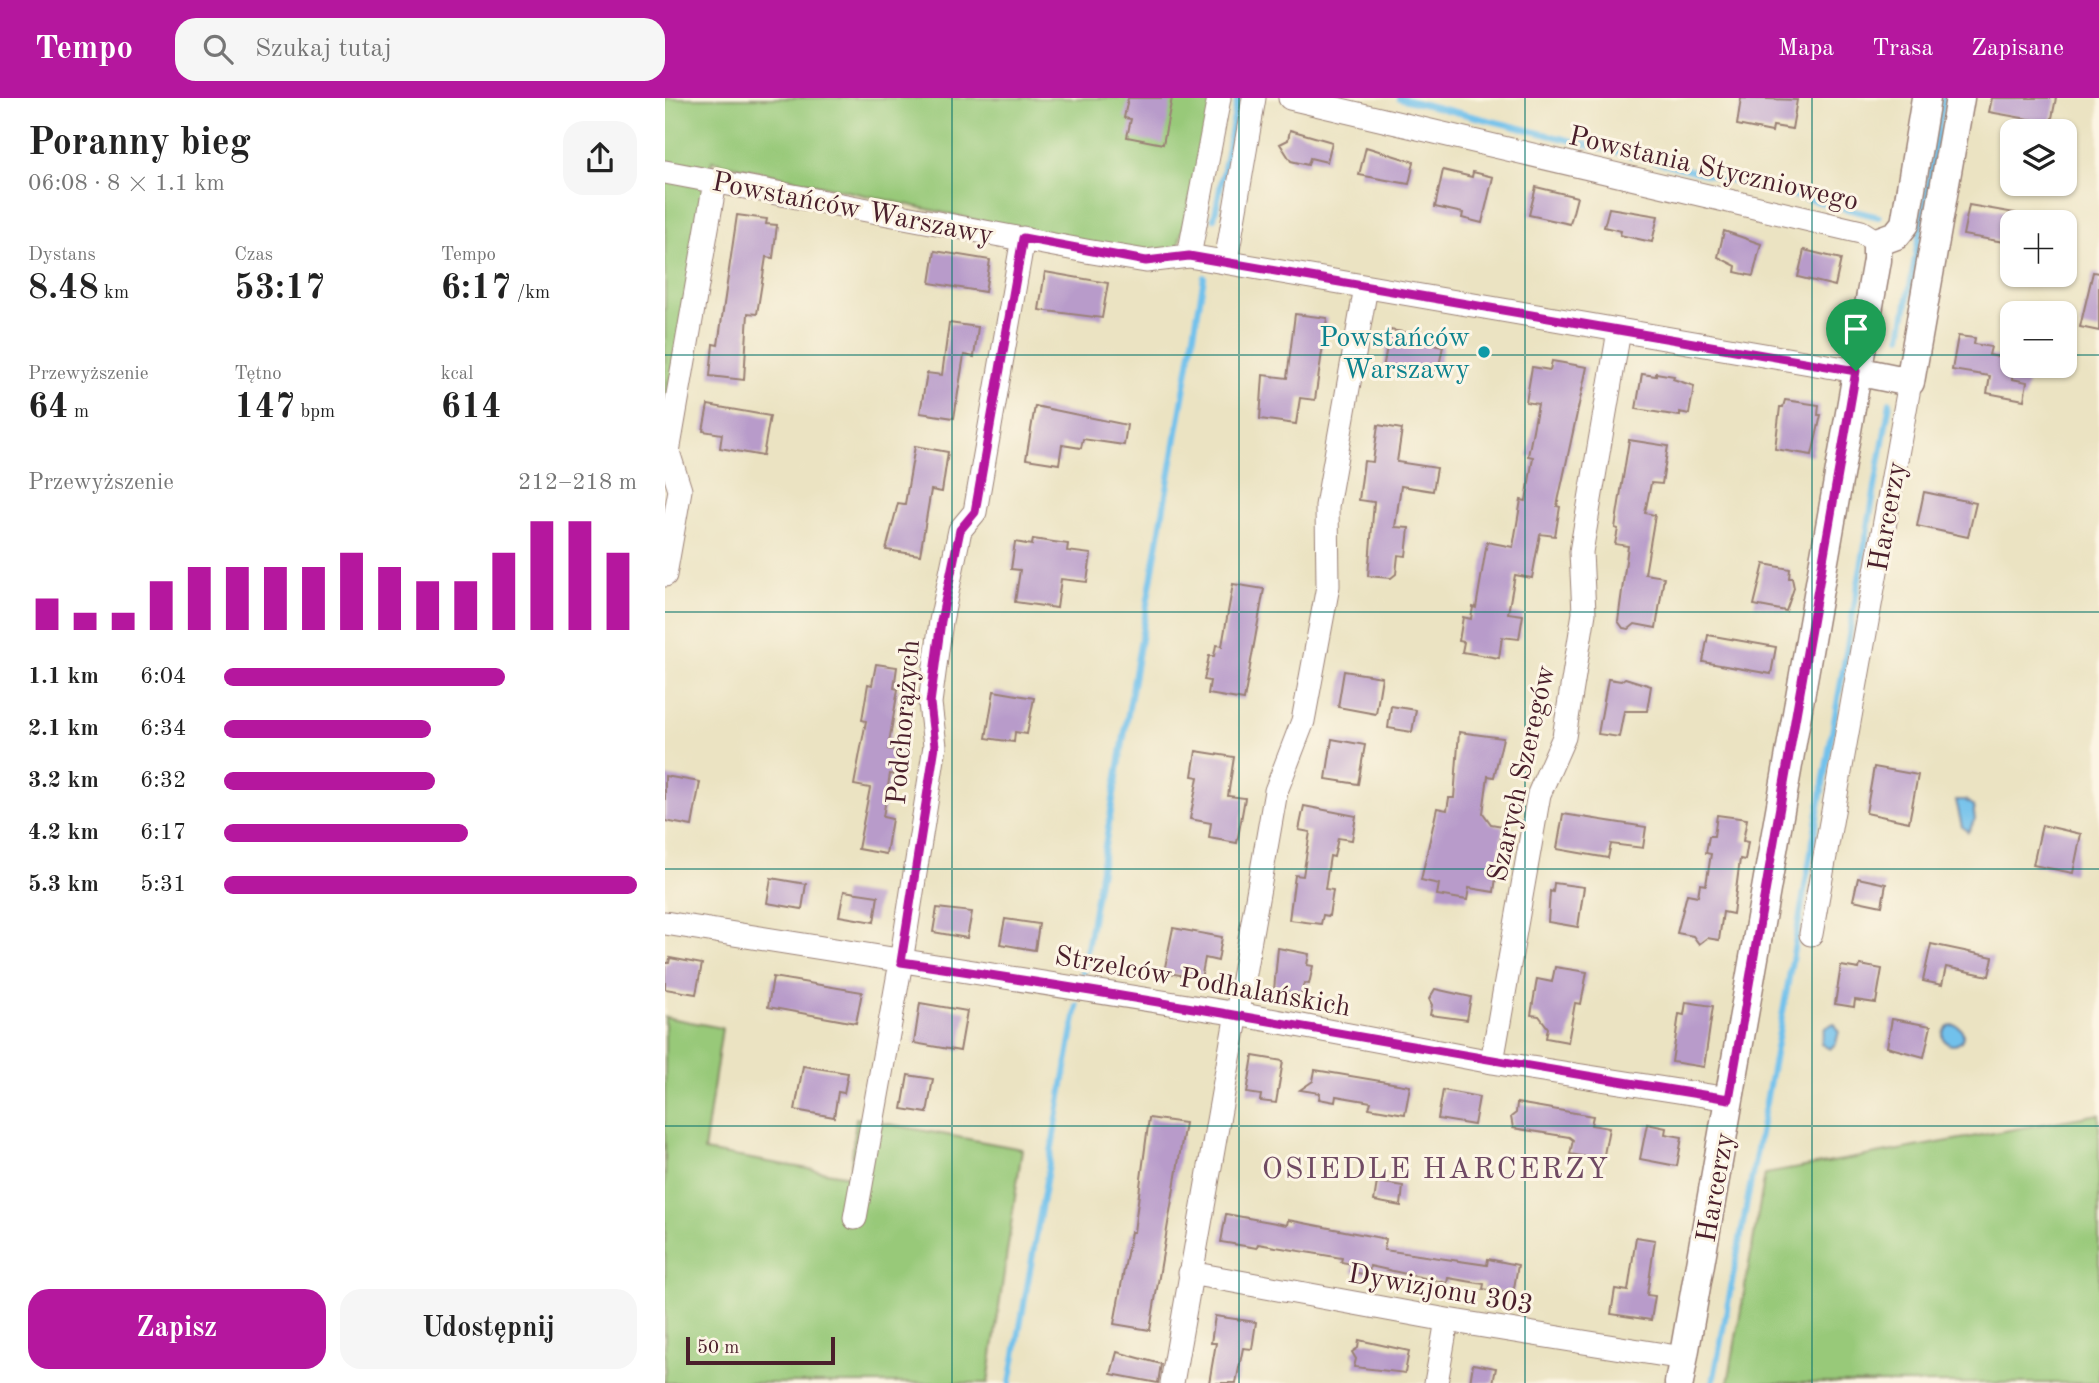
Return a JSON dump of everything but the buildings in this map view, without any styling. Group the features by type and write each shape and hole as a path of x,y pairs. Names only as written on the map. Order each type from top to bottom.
{"street":[{"path":"1189,256 1219,98"},
{"path":"1226,262 1254,98"},
{"name":"Powstania Styczniowego","path":"1290,98 1861,232 1877,242"},
{"path":"1877,242 1896,235 1905,225 1926,98"},
{"name":"Harcerzy","path":"1811,934 1960,98"},
{"name":"Powstańców Warszawy","path":"665,172 1146,261 1189,256 1910,382"},
{"path":"665,575 680,490 668,452 715,181"},
{"name":"Podchorążych","path":"855,1218 901,962 935,746 930,703 941,621 960,530 975,512 1023,238"},
{"name":"Harcerzy","path":"1681,1370 1877,260 1877,242"},
{"path":"1172,1383 1276,791 1304,722 1328,586 1327,506 1366,287"},
{"name":"Szarych Szeregów","path":"1492,1062 1539,794 1564,737 1584,613 1581,552 1619,331"},
{"name":"Strzelców Podhalańskich","path":"665,923 1238,1014 1492,1062 1729,1099"},
{"name":"Dywizjonu 303","path":"1190,1273 1447,1320 1681,1370"},
{"path":"1436,1383 1447,1320"}],"green space":[{"path":"665,98 1215,98 1174,264 712,161 665,442"},
{"path":"665,1017 722,1028 704,1151 850,1176 856,1118 1022,1149 988,1383 665,1383"},
{"path":"2099,1114 2099,1383 1728,1383 1765,1174"}],"water":[{"path":"1956,800 1965,800 1973,806 1975,820 1968,832 1962,827"},
{"path":"1834,1023 1839,1031 1836,1043 1830,1049 1821,1044 1825,1028"},
{"path":"1953,1025 1960,1028 1963,1035 1960,1042 1953,1045 1946,1042 1943,1035 1946,1028"}],"waterway":[{"path":"1214,219 1238,98"},
{"path":"1399,98 1879,217"},
{"path":"1901,336 1944,98"},
{"path":"1083,972 1204,277"},
{"path":"1713,1383 1784,1006 1890,402"},
{"path":"1010,1383 1077,1006"}],"place":[{"name":"Powstańców Warszawy","path":"1484,352"}],"district":[{"name":"OSIEDLE HARCERZY","path":"1436,1168"}],"route":[{"path":"1023,238 1146,261 1175,260 1189,256 1856,371 1729,1099 1492,1062 1238,1014 1065,985 901,962 935,746 930,703 946,591 960,530 975,512 1023,238"}]}
